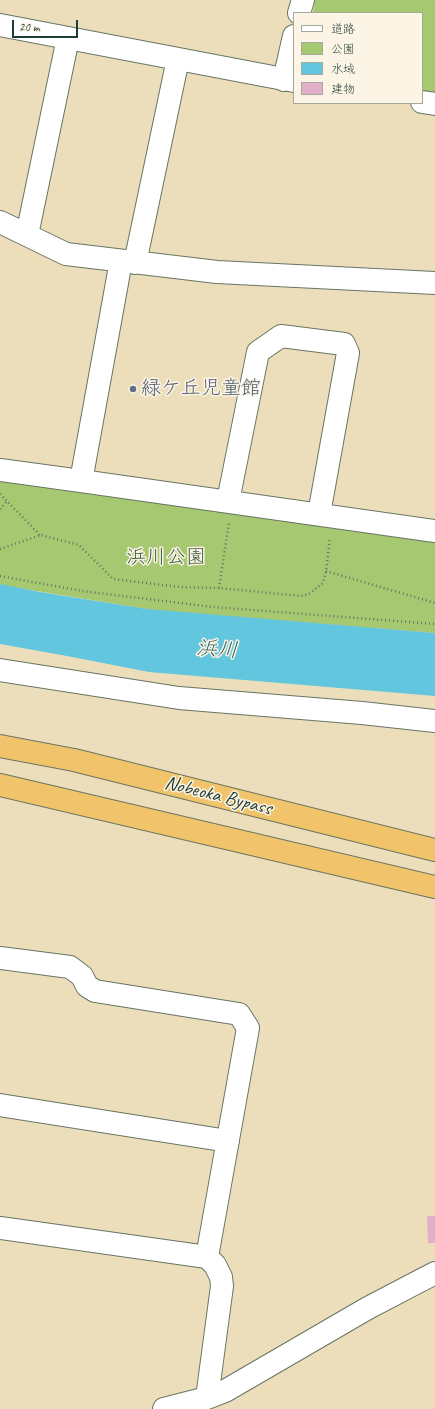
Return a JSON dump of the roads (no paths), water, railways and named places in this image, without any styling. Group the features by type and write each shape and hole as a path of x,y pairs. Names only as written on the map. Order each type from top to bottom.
{"highway":[{"name":"Nobeoka Bypass","path":"0,746 74,760 435,850"},
{"name":"Nobeoka Bypass","path":"0,785 435,887"}],"street":[{"path":"300,12 302,0"},
{"path":"0,25 289,80 293,45"},
{"path":"27,235 68,38"},
{"path":"81,480 128,262 178,59"},
{"path":"423,102 435,104"},
{"path":"0,222 66,254 216,272 435,283"},
{"path":"230,502 258,352 281,336 344,344 348,353 319,514"},
{"path":"0,470 81,480 435,531"},
{"path":"0,670 179,698 362,713 435,721"},
{"path":"0,958 70,967 82,976 87,986 95,991 239,1014 248,1028 207,1257"},
{"path":"0,1105 228,1141"},
{"path":"0,1228 207,1257 215,1265 221,1277 222,1286 207,1398"},
{"path":"164,1409 207,1398 225,1391 368,1308 435,1273"}],"water":[{"name":"浜川","path":"0,584 147,609 435,633 435,696 149,672 0,644"}],"place":[{"name":"緑ケ丘児童館","path":"133,389"}],"park label":[{"name":"浜川公園","path":"166,558"}]}
